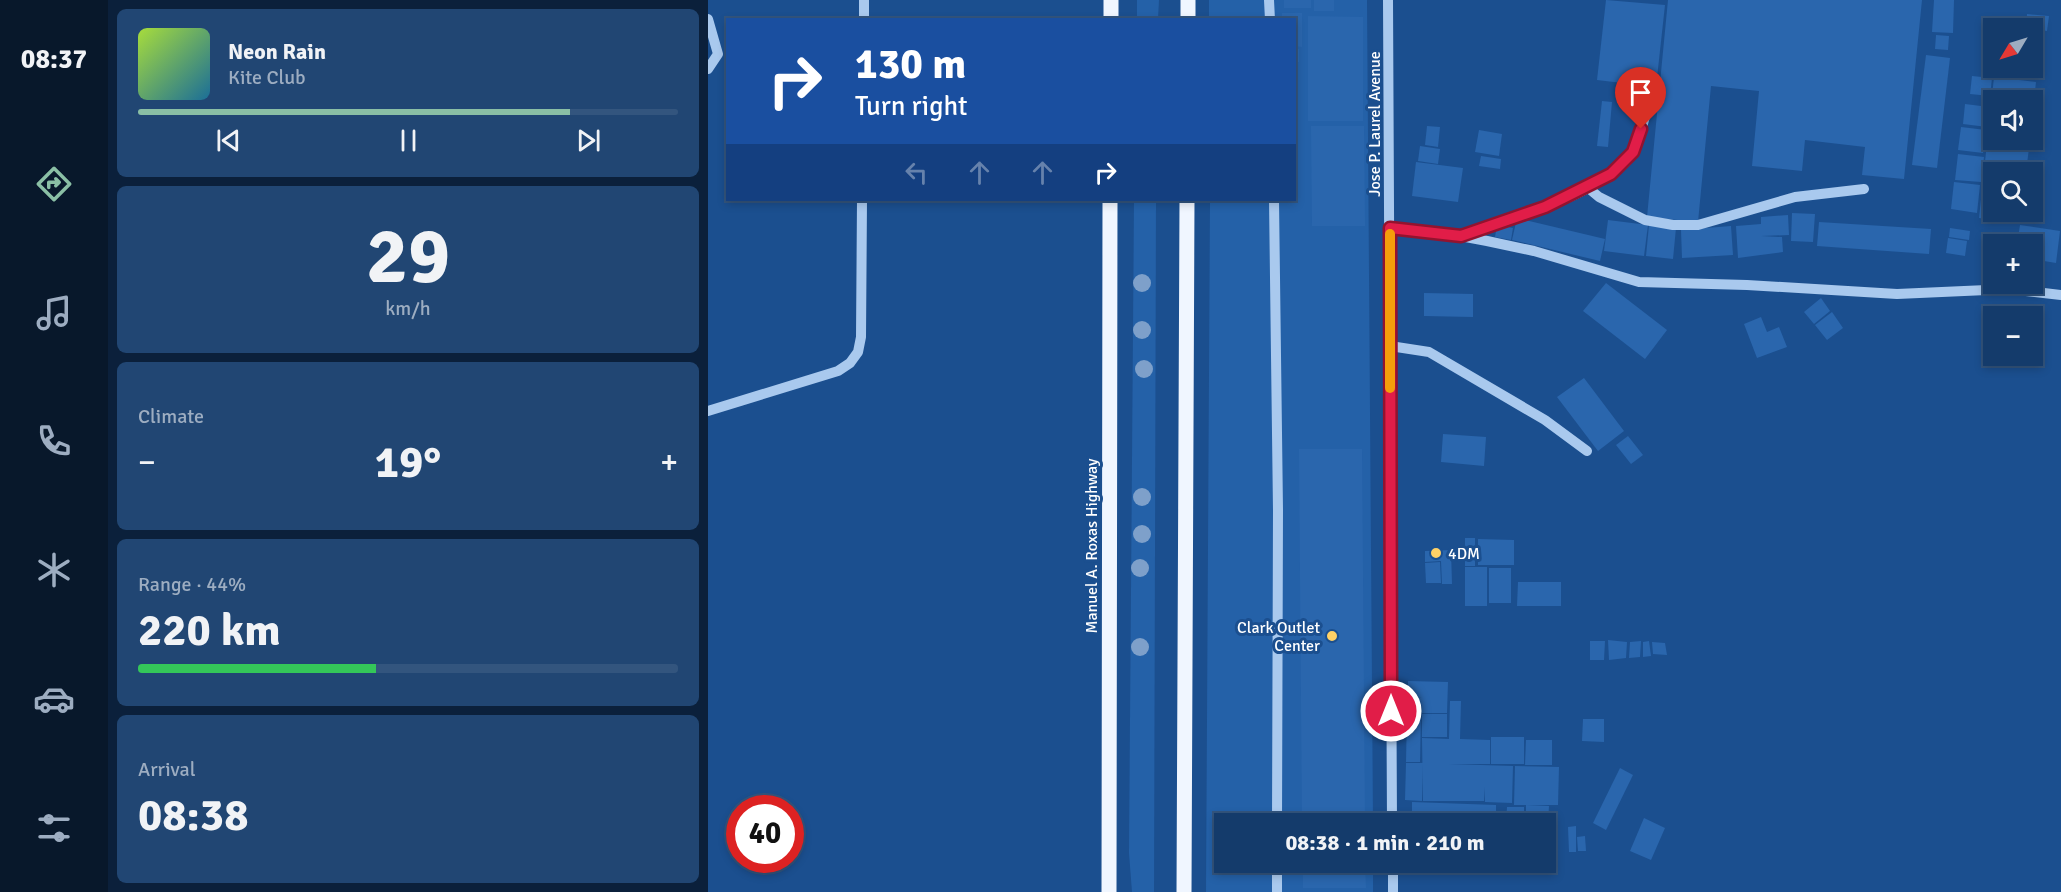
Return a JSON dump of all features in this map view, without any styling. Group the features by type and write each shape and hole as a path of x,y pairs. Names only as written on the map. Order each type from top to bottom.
{"main road":[{"path":"1111,0 1111,18"},
{"path":"1188,0 1188,18"},
{"name":"Manuel A. Roxas Highway","path":"1109,892 1110,201"},
{"path":"1184,892 1187,201"}],"street":[{"path":"864,0 864,18"},
{"path":"1269,0 1270,18"},
{"name":"Jose P. Laurel Avenue","path":"1388,0 1392,813"},
{"path":"708,19 718,54 708,69"},
{"path":"1461,236 1545,207 1611,174 1633,152 1648,107"},
{"path":"1587,187 1599,197 1645,220 1674,225 1698,225 1795,197 1864,189"},
{"path":"708,411 838,371 850,363 858,352 861,321 862,201"},
{"path":"1274,201 1278,510 1277,813"},
{"path":"1390,228 1461,236 1534,251 1639,282 1747,285 1896,294 2009,289 2061,295"},
{"path":"1390,346 1429,352 1545,420 1587,451"},
{"path":"1277,873 1277,892"},
{"path":"1393,873 1393,892"}],"shaded area":[{"path":"1137,0 1159,0 1158,18 1137,18"},
{"path":"1209,0 1367,0 1373,813 1214,813 1214,873 1373,873 1373,892 1206,892 1210,201 1296,201 1296,18 1209,18"},
{"path":"1134,201 1156,201 1154,892 1132,892 1129,853"}],"building":[{"path":"1284,0 1311,0 1311,8 1284,8"},
{"path":"1314,0 1334,0 1334,11 1314,11"},
{"path":"1606,0 1665,5 1656,87 1597,80"},
{"path":"1668,0 1922,0 1904,179 1862,175 1865,147 1805,140 1802,171 1752,166 1759,91 1711,86 1698,222 1647,217"},
{"path":"1934,0 1954,0 1953,33 1932,32"},
{"path":"1282,13 1302,13 1302,47 1296,46 1296,18 1282,18"},
{"path":"2027,14 2049,16 2047,31 2043,30 2043,18 2027,18"},
{"path":"1308,16 1363,17 1363,121 1308,121"},
{"path":"1936,35 1949,36 1948,50 1935,49"},
{"path":"1296,49 1299,49 1299,62 1296,63"},
{"path":"1926,55 1950,58 1937,168 1912,165"},
{"path":"1972,76 1992,78 1991,90 1983,90 1983,95 1970,94"},
{"path":"1994,78 2036,82 2035,90 1993,90"},
{"path":"1602,101 1612,102 1608,147 1597,146"},
{"path":"1965,104 1983,106 1983,126 1963,124"},
{"path":"1311,126 1364,126 1365,226 1312,226"},
{"path":"1427,126 1440,127 1438,147 1425,145"},
{"path":"1961,127 1983,130 1983,153 1958,150"},
{"path":"1479,130 1502,134 1499,156 1475,152"},
{"path":"1420,146 1440,149 1438,164 1418,161"},
{"path":"1986,150 2029,150 2027,162 1985,162"},
{"path":"1958,154 1984,157 1981,182 1955,180"},
{"path":"1481,156 1501,159 1500,169 1479,166"},
{"path":"1416,162 1463,168 1458,202 1412,196"},
{"path":"1983,180 1983,218 1979,218"},
{"path":"1954,182 1980,185 1977,213 1951,209"},
{"path":"1792,213 1815,214 1813,242 1791,241"},
{"path":"1788,215 1789,235 1761,236 1782,237 1783,252 1738,258 1736,226 1761,224 1761,217"},
{"path":"1517,218 1605,239 1600,261 1512,240"},
{"path":"1608,220 1648,225 1644,256 1604,251"},
{"path":"1819,222 1931,229 1929,254 1817,246"},
{"path":"1497,225 1513,228 1511,240 1495,237"},
{"path":"1649,225 1676,228 1673,259 1646,256"},
{"path":"2020,225 2060,231 2056,263 2043,261 2043,234 2019,234"},
{"path":"1731,226 1733,255 1682,258 1681,230"},
{"path":"1950,228 1970,231 1969,240 1949,237"},
{"path":"1948,238 1967,241 1965,256 1946,253"},
{"path":"1606,283 1667,330 1645,359 1583,311"},
{"path":"1424,293 1473,294 1473,317 1424,316"},
{"path":"1821,298 1830,311 1814,324 1804,312"},
{"path":"1832,312 1843,328 1827,340 1815,325"},
{"path":"1761,317 1767,332 1779,327 1787,347 1757,358 1744,324"},
{"path":"1584,378 1624,431 1598,451 1557,397"},
{"path":"1443,434 1486,437 1484,466 1441,462"},
{"path":"1628,436 1643,455 1631,464 1616,445"},
{"name":"Clark Outlet Center","path":"1299,449 1362,449 1365,813 1302,813"},
{"path":"1465,538 1475,538 1475,566 1465,566"},
{"path":"1478,539 1514,540 1514,565 1478,565"},
{"path":"1451,550 1452,584 1442,584 1441,561 1425,562 1425,551"},
{"path":"1440,562 1441,583 1426,583 1425,563"},
{"path":"1465,567 1487,567 1487,606 1465,606"},
{"path":"1489,568 1511,568 1511,603 1489,603"},
{"path":"1518,582 1561,582 1561,606 1517,606"},
{"path":"1608,640 1627,642 1626,658 1609,660"},
{"path":"1590,641 1605,641 1604,660 1590,660"},
{"path":"1641,641 1640,657 1629,658 1630,642"},
{"path":"1649,641 1651,656 1643,657 1643,642"},
{"path":"1652,642 1665,643 1667,655 1653,654"},
{"path":"1408,681 1448,682 1447,713 1422,713 1422,703 1421,711 1407,711 1408,698 1422,698 1408,697"},
{"path":"1450,701 1461,701 1460,739 1490,740 1490,764 1449,764 1513,766 1512,803 1485,802 1484,787 1484,801 1423,801 1422,738 1449,739"},
{"path":"1407,712 1421,712 1420,762 1406,762"},
{"path":"1422,714 1447,714 1447,737 1422,737"},
{"path":"1583,719 1604,719 1604,742 1582,741"},
{"path":"1491,737 1524,737 1524,764 1491,764"},
{"path":"1526,740 1552,740 1552,765 1525,765"},
{"path":"1406,763 1423,763 1422,801 1405,800"},
{"path":"1515,766 1559,767 1558,805 1514,805"},
{"path":"1620,768 1633,775 1606,830 1593,823"},
{"path":"1412,802 1496,805 1496,813 1412,813"},
{"path":"1526,805 1549,806 1549,813 1526,813"},
{"path":"1507,807 1524,807 1524,813 1507,813"},
{"path":"1644,818 1665,828 1651,860 1630,851"},
{"path":"1576,826 1576,852 1569,852 1568,827"},
{"path":"1585,836 1586,851 1578,851 1577,837"},
{"path":"1303,873 1365,873 1366,888 1303,888"}],"slow traffic":[{"path":"1390,234 1390,388"}],"place":[{"name":"4DM","path":"1436,553"},
{"name":"Clark Outlet Center","path":"1332,636"}],"route":[{"path":"1391,711 1390,228 1461,236 1545,207 1611,174 1633,152 1641,129"}]}
